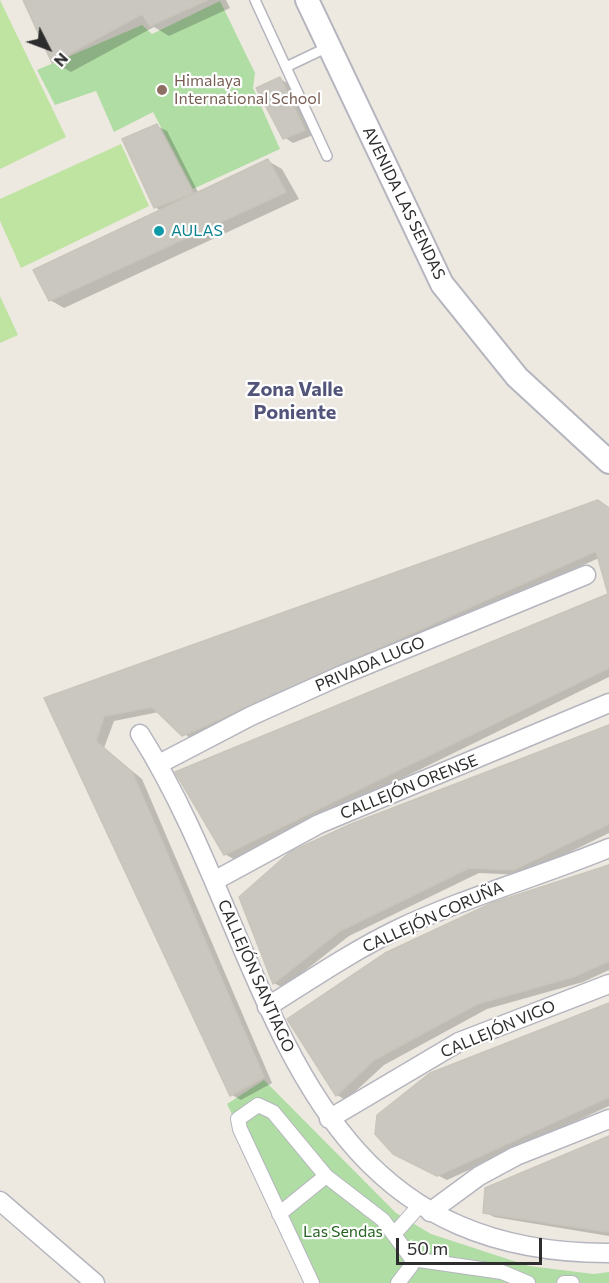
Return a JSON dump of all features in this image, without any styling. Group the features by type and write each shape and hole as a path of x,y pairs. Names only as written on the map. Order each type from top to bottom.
{"street":[{"name":"AVENIDA LAS SENDAS","path":"307,0 418,238 442,284 517,376 609,462"},
{"name":"PRIVADA LUGO","path":"159,764 251,716 342,675 585,575"},
{"name":"CALLEJÓN ORENSE","path":"214,881 319,824 609,703"},
{"name":"CALLEJÓN SANTIAGO","path":"140,734 159,764 214,881 267,1007 293,1059 329,1119 380,1175 425,1208 472,1230 520,1245 573,1253 609,1253"},
{"name":"CALLEJÓN CORUÑA","path":"267,1007 354,952 396,930 483,894 609,848"},
{"name":"CALLEJÓN VIGO","path":"329,1119 459,1042 609,984"},
{"path":"312,1283 240,1129 238,1119 242,1113 258,1104 273,1112 326,1176 368,1206 395,1233 412,1259 411,1266 398,1283"},
{"path":"395,1233 425,1208 516,1156 609,1119"},
{"path":"279,1214 326,1176"},
{"path":"0,1201 95,1283"},
{"path":"412,1259 502,1272 528,1283"},
{"path":"564,1283 572,1283"}],"lane":[{"path":"255,0 327,156"},
{"path":"286,67 330,46"}],"green space":[{"path":"0,0 66,137 0,169"},
{"path":"220,1 255,73 253,88 280,149 193,189 153,112 114,132 96,91 55,105 37,70 142,25 152,34"},
{"path":"121,144 149,206 21,268 0,221 0,199"},
{"path":"0,296 18,335 0,343"},
{"name":"Las Sendas","path":"264,1080 396,1213 431,1234 529,1266 594,1274 609,1272 609,1283 311,1283 227,1104"}],"building":[{"path":"23,0 207,0 150,26 142,14 52,63"},
{"path":"280,77 305,130 283,139 256,88"},
{"path":"157,124 193,193 154,208 122,139"},
{"name":"AULAS","path":"268,159 286,192 49,301 33,270"},
{"path":"598,500 609,508 609,668 224,855 175,772 608,594 596,551 182,736 152,707 104,716 96,741 132,772 264,1077 230,1096 44,698"},
{"path":"609,725 609,824 513,870 469,868 340,931 273,984 239,897 290,852 351,824"},
{"path":"609,865 609,961 573,977 477,1004 374,1060 336,1096 287,1019 385,953 492,903"},
{"path":"609,1003 609,1097 437,1176 393,1154 375,1134 377,1115 430,1073"},
{"path":"609,1136 609,1232 483,1213 485,1188"}],"place":[{"name":"Himalaya International School","path":"162,90"},
{"name":"AULAS","path":"159,231"}],"district":[{"name":"Zona Valle Poniente","path":"295,400"}]}
